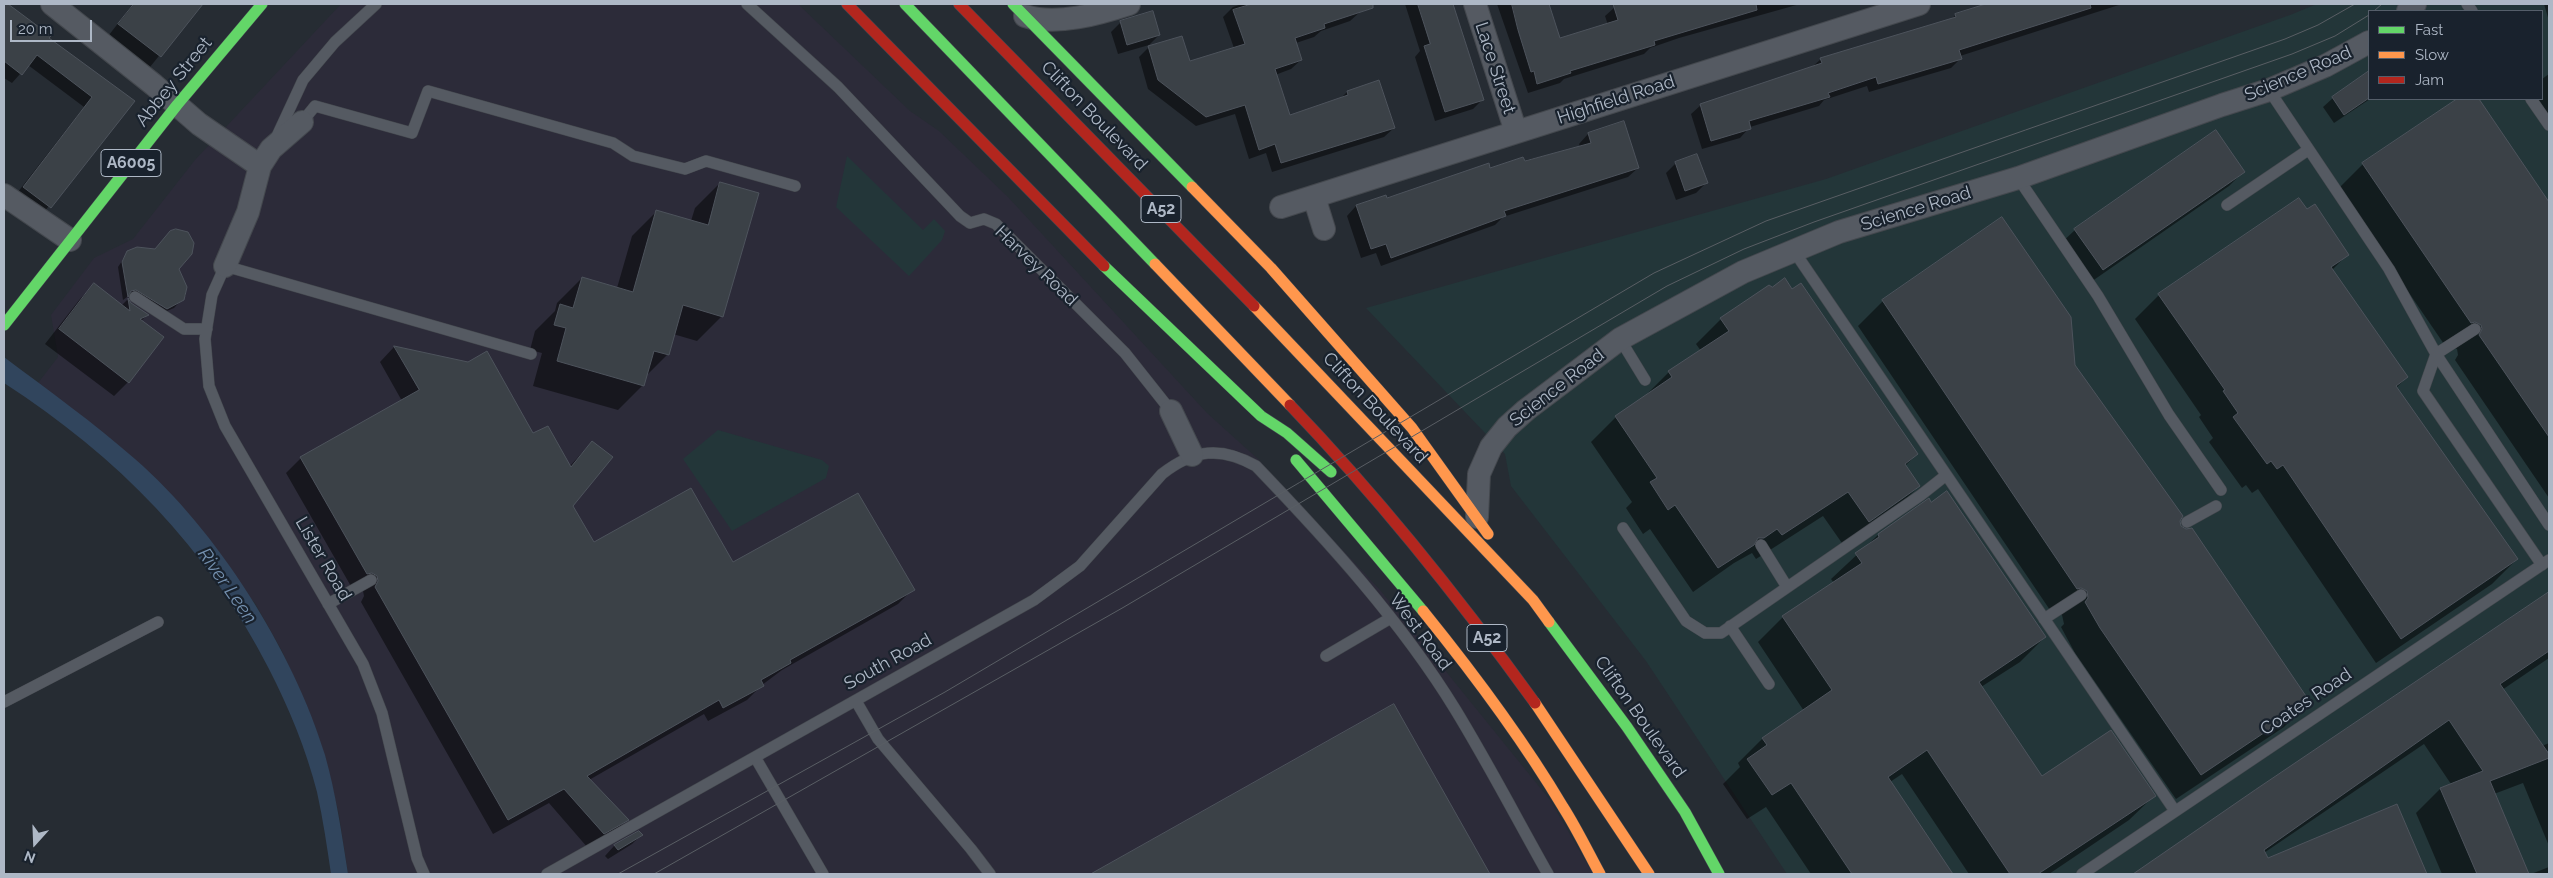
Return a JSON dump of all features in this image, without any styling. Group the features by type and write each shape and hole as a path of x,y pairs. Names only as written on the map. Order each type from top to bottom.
{"main road":[{"name":"Abbey Street","path":"6,320 177,105 262,4"},
{"path":"847,4 1141,304 1261,416 1287,433 1407,539"},
{"name":"A52","path":"905,4 1302,418 1369,491 1496,649 1604,803 1650,874"},
{"name":"Clifton Boulevard","path":"959,4 1209,258 1533,600 1622,719 1680,804 1719,874"},
{"path":"1019,10 1272,268 1412,428 1477,517 1533,600"},
{"path":"1261,416 1279,442"},
{"path":"1290,454 1435,624 1481,685 1558,798 1600,874"}],"street":[{"path":"52,4 211,133 265,158"},
{"path":"1019,10 1044,19 1080,16 1129,4"},
{"name":"Lace Street","path":"1475,4 1516,132"},
{"name":"Highfield Road","path":"1281,208 1919,4"},
{"name":"Science Road","path":"1477,517 1479,474 1491,447 1526,410 1620,339 1743,272 1840,232 2018,178 2269,90 2325,66 2368,43"},
{"path":"225,266 248,212 265,158 308,114"},
{"path":"4,195 70,240"},
{"path":"1314,197 1324,229"},
{"name":"Harvey Road","path":"1172,411 1192,455"}],"lane":[{"path":"265,158 303,80 335,42 376,4"},
{"name":"Harvey Road","path":"747,4 838,88 960,216 970,223 984,219 996,224 1125,354 1172,411"},
{"path":"2269,90 2389,269 2436,354 2549,525"},
{"path":"308,114 412,133 428,91 613,143 633,156 684,169 706,161 795,186"},
{"path":"2532,100 2549,125"},
{"path":"2227,205 2308,150"},
{"path":"2018,178 2098,296 2168,415 2222,490"},
{"path":"1794,251 1945,476 2175,811"},
{"path":"225,266 531,354"},
{"name":"Lister Road","path":"225,266 212,295 205,339 210,386 225,426 363,664 382,713 417,858 424,874"},
{"path":"136,297 184,329 207,329"},
{"path":"2475,329 2436,354 2423,391 2546,562"},
{"path":"1620,339 1645,380"},
{"name":"South Road","path":"547,874 856,701 1054,587 1080,566 1162,474 1192,455 1218,452"},
{"name":"West Road","path":"1218,452 1236,455 1256,466 1365,587 1454,709 1548,874"},
{"path":"1623,528 1686,621 1696,628 1712,634 1720,633 1921,495 1945,476"},
{"path":"2188,522 2216,506"},
{"path":"1761,545 1787,587"},
{"name":"Coates Road","path":"2082,874 2546,562"},
{"path":"328,604 371,580"},
{"path":"2044,619 2081,595"},
{"path":"1326,656 1390,619"},
{"path":"4,702 158,622"},
{"path":"1730,626 1769,684"},
{"path":"856,701 878,739 971,848 990,874"},
{"path":"755,757 823,874"}],"shaded area":[{"path":"341,4 798,4 910,111 939,131 1008,197 1207,413 1258,459 1380,590 1550,800 1593,874 348,874 339,815 325,757 314,724 282,651 255,603 38,383 58,357 51,315 94,258 133,239 195,160"},
{"path":"2317,4 2549,4 2549,874 1787,874 1646,661 1511,486 1505,454 1366,308 1826,179"},
{"path":"847,156 923,230 934,219 945,231 942,240 909,276 836,207"},
{"path":"718,430 822,460 829,466 826,478 732,531 683,459"}],"water":[{"name":"River Leen","path":"4,357 71,407 135,459 165,488 195,521 249,595 294,675 325,755 338,814 348,874 331,874 317,792 308,760 296,729 269,669 217,583 188,544 122,474 85,442 4,383"}],"building":[{"path":"4,4 8,4 51,36 49,38 135,101 51,208 23,187 92,97 37,55 22,75 4,61"},
{"path":"134,4 203,4 161,57 118,24"},
{"path":"1252,4 1373,4 1373,8 1324,24 1325,28 1295,38 1302,60 1275,69 1290,115 1348,95 1347,91 1379,80 1395,128 1281,163 1275,144 1259,150 1245,105 1206,117 1158,80 1148,46 1182,36 1190,61 1245,44 1233,10"},
{"path":"1418,4 1453,4 1484,100 1445,112 1424,46 1430,44"},
{"path":"1512,4 1549,4 1560,38 1618,20 1613,4 1756,4 1757,10 1654,41 1655,45 1570,71 1571,73 1537,84 1534,71 1531,72"},
{"path":"1986,4 2090,4 2091,8 1959,50 1962,59 1878,84 1876,77 1828,93 1830,97 1749,121 1751,129 1711,141 1700,104 1822,63 1820,58 1956,17 1955,14"},
{"path":"1153,11 1160,35 1127,45 1120,21"},
{"path":"2368,72 2368,99 2344,115 2332,97"},
{"path":"2456,100 2480,100 2549,202 2549,437 2479,335 2482,329 2481,325 2475,322 2471,323 2362,163"},
{"path":"1624,121 1639,168 1504,211 1506,216 1391,258 1386,244 1371,249 1356,205 1386,195 1387,198 1489,163 1490,168 1523,157 1525,161 1591,143 1588,133"},
{"path":"2216,130 2245,172 2103,270 2074,229"},
{"path":"1697,154 1708,183 1685,191 1675,162"},
{"path":"720,182 759,193 723,317 683,305 669,355 654,351 644,386 557,361 566,328 554,325 560,304 573,308 582,277 633,292 656,210 708,225"},
{"path":"2299,198 2307,209 2315,204 2349,255 2331,267 2408,377 2396,386 2518,559 2401,639 2283,465 2277,469 2271,461 2267,464 2233,417 2238,413 2223,391 2225,390 2158,294"},
{"path":"2002,217 2071,317 2075,365 2183,516 2180,521 2181,526 2186,529 2192,528 2310,702 2201,775 2100,628 2085,602 2088,598 2087,591 2081,588 2077,589 1882,300"},
{"path":"176,229 188,232 194,243 192,254 179,269 187,287 184,300 167,309 136,290 131,291 128,297 122,262 127,251 137,247 155,249 170,231"},
{"path":"1785,278 1792,289 1801,283 1918,454 1905,464 1920,486 1869,522 1848,492 1782,535 1777,529 1764,538 1758,538 1754,545 1718,568 1675,505 1668,510 1650,482 1657,478 1615,416 1672,377 1668,371 1729,331 1720,318 1769,285 1772,287"},
{"path":"94,283 130,311 128,298 131,303 149,315 140,319 164,337 129,383 59,329"},
{"path":"394,346 468,362 487,351 533,433 548,426 571,467 592,441 613,457 573,506 594,542 691,488 733,562 858,493 915,590 790,660 791,663 761,680 764,686 723,708 719,700 587,776 629,820 604,834 564,789 508,820 375,587 378,581 377,576 372,573 367,574 300,457 419,390"},
{"path":"1947,491 2046,637 1979,682 2042,776 2111,730 2156,796 2038,874 2010,874 1927,750 1888,777 1953,874 1852,874 1791,783 1772,795 1747,759 1767,745 1762,738 1832,690 1782,616 1862,563 1855,553 1879,537 1878,534 1929,498 1931,502"},
{"path":"2549,592 2549,651 2500,684 2549,754 2549,758 2490,781 2529,874 2477,874 2440,788 2483,771 2449,720 2264,850 2268,858 2397,804 2427,874 2133,874 2255,790"},
{"path":"1394,704 1490,874 1091,874"},
{"path":"639,831 643,835 618,850 614,845"}],"tram line":[{"path":"618,874 945,692 1654,273 1766,221 2285,39 2318,25 2355,4"},
{"path":"2375,10 2382,4"},
{"path":"654,874 1124,607 1667,286 1744,249 1814,222 2292,54 2335,36 2368,16"}],"traffic: fast":[{"path":"4,325 177,105 262,4"},
{"path":"905,4 1155,264"},
{"path":"1013,4 1192,187"},
{"path":"1104,266 1261,416 1287,433 1331,472"},
{"path":"1296,460 1423,611"},
{"path":"1549,622 1627,727 1685,812 1719,874"}],"traffic: slow":[{"path":"1192,187 1271,268 1412,428 1488,534"},
{"path":"1155,264 1290,405"},
{"path":"1254,306 1533,600 1549,622"},
{"path":"1423,611 1461,658 1531,756 1578,832 1600,874"},
{"path":"1535,703 1649,874"}],"traffic: jam":[{"path":"847,4 1104,266"},
{"path":"959,4 1254,306"},
{"path":"1290,405 1355,476 1418,550 1535,703"}]}
